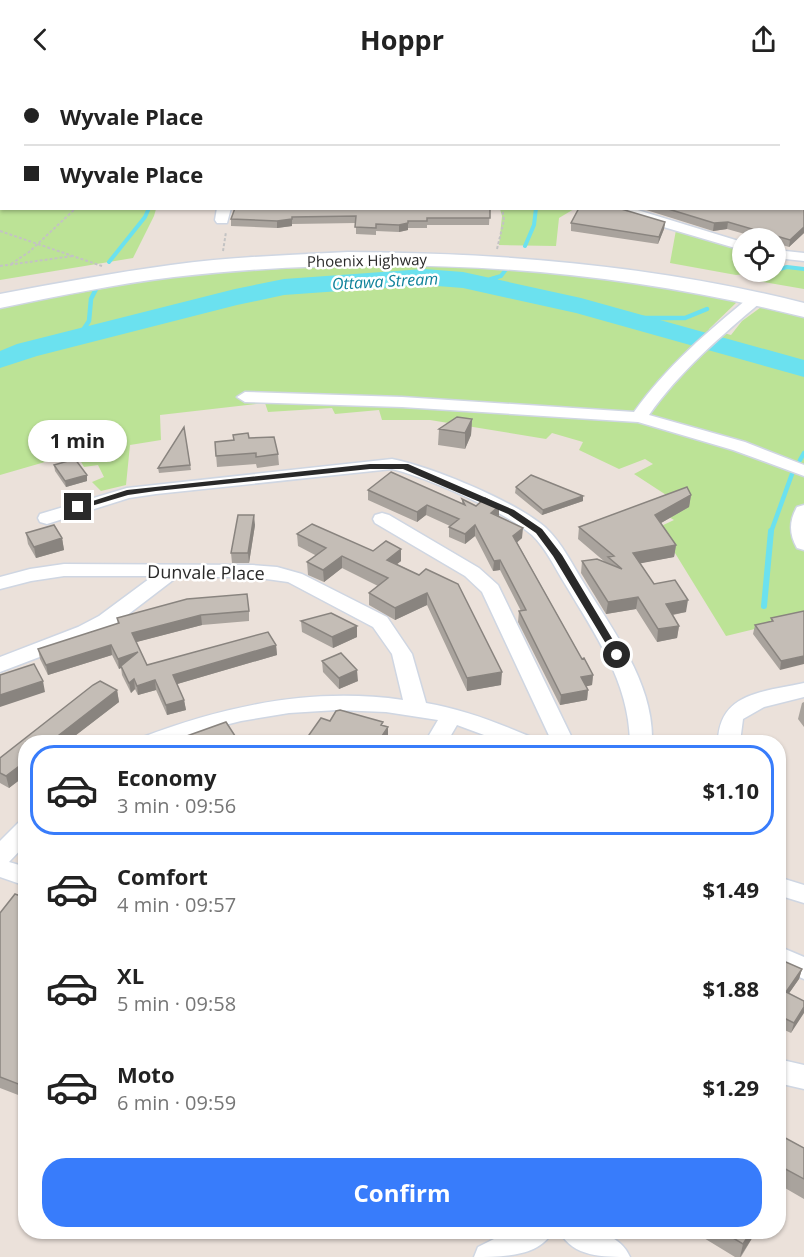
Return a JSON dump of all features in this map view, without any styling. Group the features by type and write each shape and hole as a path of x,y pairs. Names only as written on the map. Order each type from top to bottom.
{"main road":[{"name":"Phoenix Highway","path":"0,286 101,269 222,253 325,247 427,247 497,250 639,264 699,273 804,295"},
{"name":"Phoenix Highway","path":"0,301 122,279 220,267 338,259 418,258 598,271 700,286 804,310"}],"street":[{"path":"621,210 732,243"},
{"path":"786,255 804,257"},
{"path":"639,417 663,386 724,325 756,298"},
{"path":"245,397 391,401 639,417 739,446 804,471"},
{"path":"47,518 127,493 156,489 392,465 415,470 511,512 534,526 548,541 627,672 636,698 641,735"},
{"path":"804,511 799,528 804,544"},
{"path":"382,519 472,572 491,589 560,735"},
{"name":"Dunvale Place","path":"0,583 30,575 64,570 277,573 315,587 380,622 402,654 416,707"},
{"path":"0,666 85,632 106,621 171,572"},
{"path":"730,735 735,713 772,698 804,690"},
{"path":"168,735 227,716 280,707 339,704 416,707 452,715 509,735"},
{"path":"440,735 452,715"},
{"path":"0,855 18,837"},
{"path":"0,868 18,874"},
{"path":"786,888 804,894"},
{"path":"786,960 804,969"},
{"path":"489,1257 524,1239"},
{"path":"586,1239 615,1257"}],"path":[{"path":"10,264 22,258 44,235 74,210"},
{"path":"497,250 504,220 502,210"},
{"path":"222,253 226,227 223,214"},
{"path":"0,231 102,264 101,269"},
{"path":"0,266 61,256 81,257"}],"green space":[{"path":"0,210 156,210 133,258 0,280"},
{"path":"500,210 572,210 559,218 556,246 499,245"},
{"path":"676,230 732,248 732,274 670,263"},
{"path":"418,264 539,270 619,279 699,292 738,301 709,329 731,335 742,321 764,305 804,314 804,617 726,636 659,527 674,520 664,514 680,504 634,474 653,464 645,459 619,469 579,450 583,442 552,433 546,439 430,420 382,420 379,410 335,414 332,408 268,412 265,403 160,415 161,440 130,445 126,485 101,491 92,482 104,477 98,465 84,467 76,453 0,475 0,307 170,277 253,270"},
{"path":"804,267 804,289 764,282 786,282 786,268"}],"building":[{"path":"234,210 490,210 490,218 427,218 427,221 408,221 408,223 399,225 376,224 376,228 355,227 356,216 292,217 292,219 277,221 231,219"},
{"path":"578,210 625,210 665,222 659,237 571,223"},
{"path":"672,210 804,210 804,227 790,240 786,239 786,228 749,228 728,222 714,223"},
{"path":"457,417 472,419 465,433 439,429"},
{"path":"184,427 190,465 158,468"},
{"path":"248,433 249,438 274,437 278,454 256,457 256,453 216,456 215,442 234,440 233,435"},
{"path":"75,459 87,475 65,481 54,465"},
{"path":"391,472 465,505 462,499 476,506 485,498 499,506 491,513 523,528 513,536 593,675 581,677 588,690 561,695 519,611 526,610 500,560 494,561 475,525 465,534 449,527 459,519 427,505 417,512 368,490"},
{"path":"531,475 583,496 543,510 516,487"},
{"path":"687,487 691,495 655,515 676,545 633,553 654,584 675,580 688,600 666,604 679,626 658,629 638,597 608,602 582,561 597,559 622,569 608,557 614,556 579,527"},
{"path":"238,515 254,515 248,553 231,553"},
{"path":"312,524 373,551 386,541 401,549 387,560 419,575 426,569 458,584 502,672 467,678 427,593 395,608 369,593 388,578 342,556 323,570 307,562 326,548 297,534"},
{"path":"54,525 62,538 34,547 26,533"},
{"path":"247,594 249,611 201,615 132,633 147,665 268,632 276,645 173,675 184,700 166,705 155,680 137,686 134,679 129,683 121,666 138,652 118,659 111,645 46,665 38,649 119,623 117,618 187,599"},
{"path":"804,611 804,656 781,661 755,625 773,621 771,618"},
{"path":"331,613 357,626 332,637 301,621"},
{"path":"341,653 357,670 339,678 322,661"},
{"path":"34,664 43,681 0,695 0,675"},
{"path":"100,681 117,690 59,735 29,735"},
{"path":"340,710 383,722 381,725 388,727 383,735 309,735 321,718 330,721 336,711"},
{"path":"226,722 234,735 190,735"},
{"path":"18,744 18,767 6,776 0,773 0,758"},
{"path":"15,894 18,895 18,1084 0,1077 0,913"},
{"path":"786,962 802,969 786,992"},
{"path":"786,992 804,1001 804,1007 794,1023 786,1019"},
{"path":"786,1138 804,1148 804,1179 786,1169"},
{"path":"735,1239 746,1239 743,1244"}],"waterway":[{"path":"109,262 148,210"},
{"path":"525,246 534,225 536,210"},
{"path":"786,267 804,269"},
{"path":"491,279 501,276 507,268"},
{"name":"Ottawa Stream","path":"0,360 27,350 235,297 284,287 424,277 463,280 581,306 804,369"},
{"path":"479,283 496,278"},
{"path":"79,336 89,321 91,299 96,289"},
{"path":"624,318 685,318 707,309"},
{"path":"800,460 804,453"},
{"path":"771,532 792,474"},
{"path":"764,606 771,531"}],"route":[{"path":"78,507 127,493 156,489 370,466 405,466 511,512 539,531 557,555 617,655"}]}
